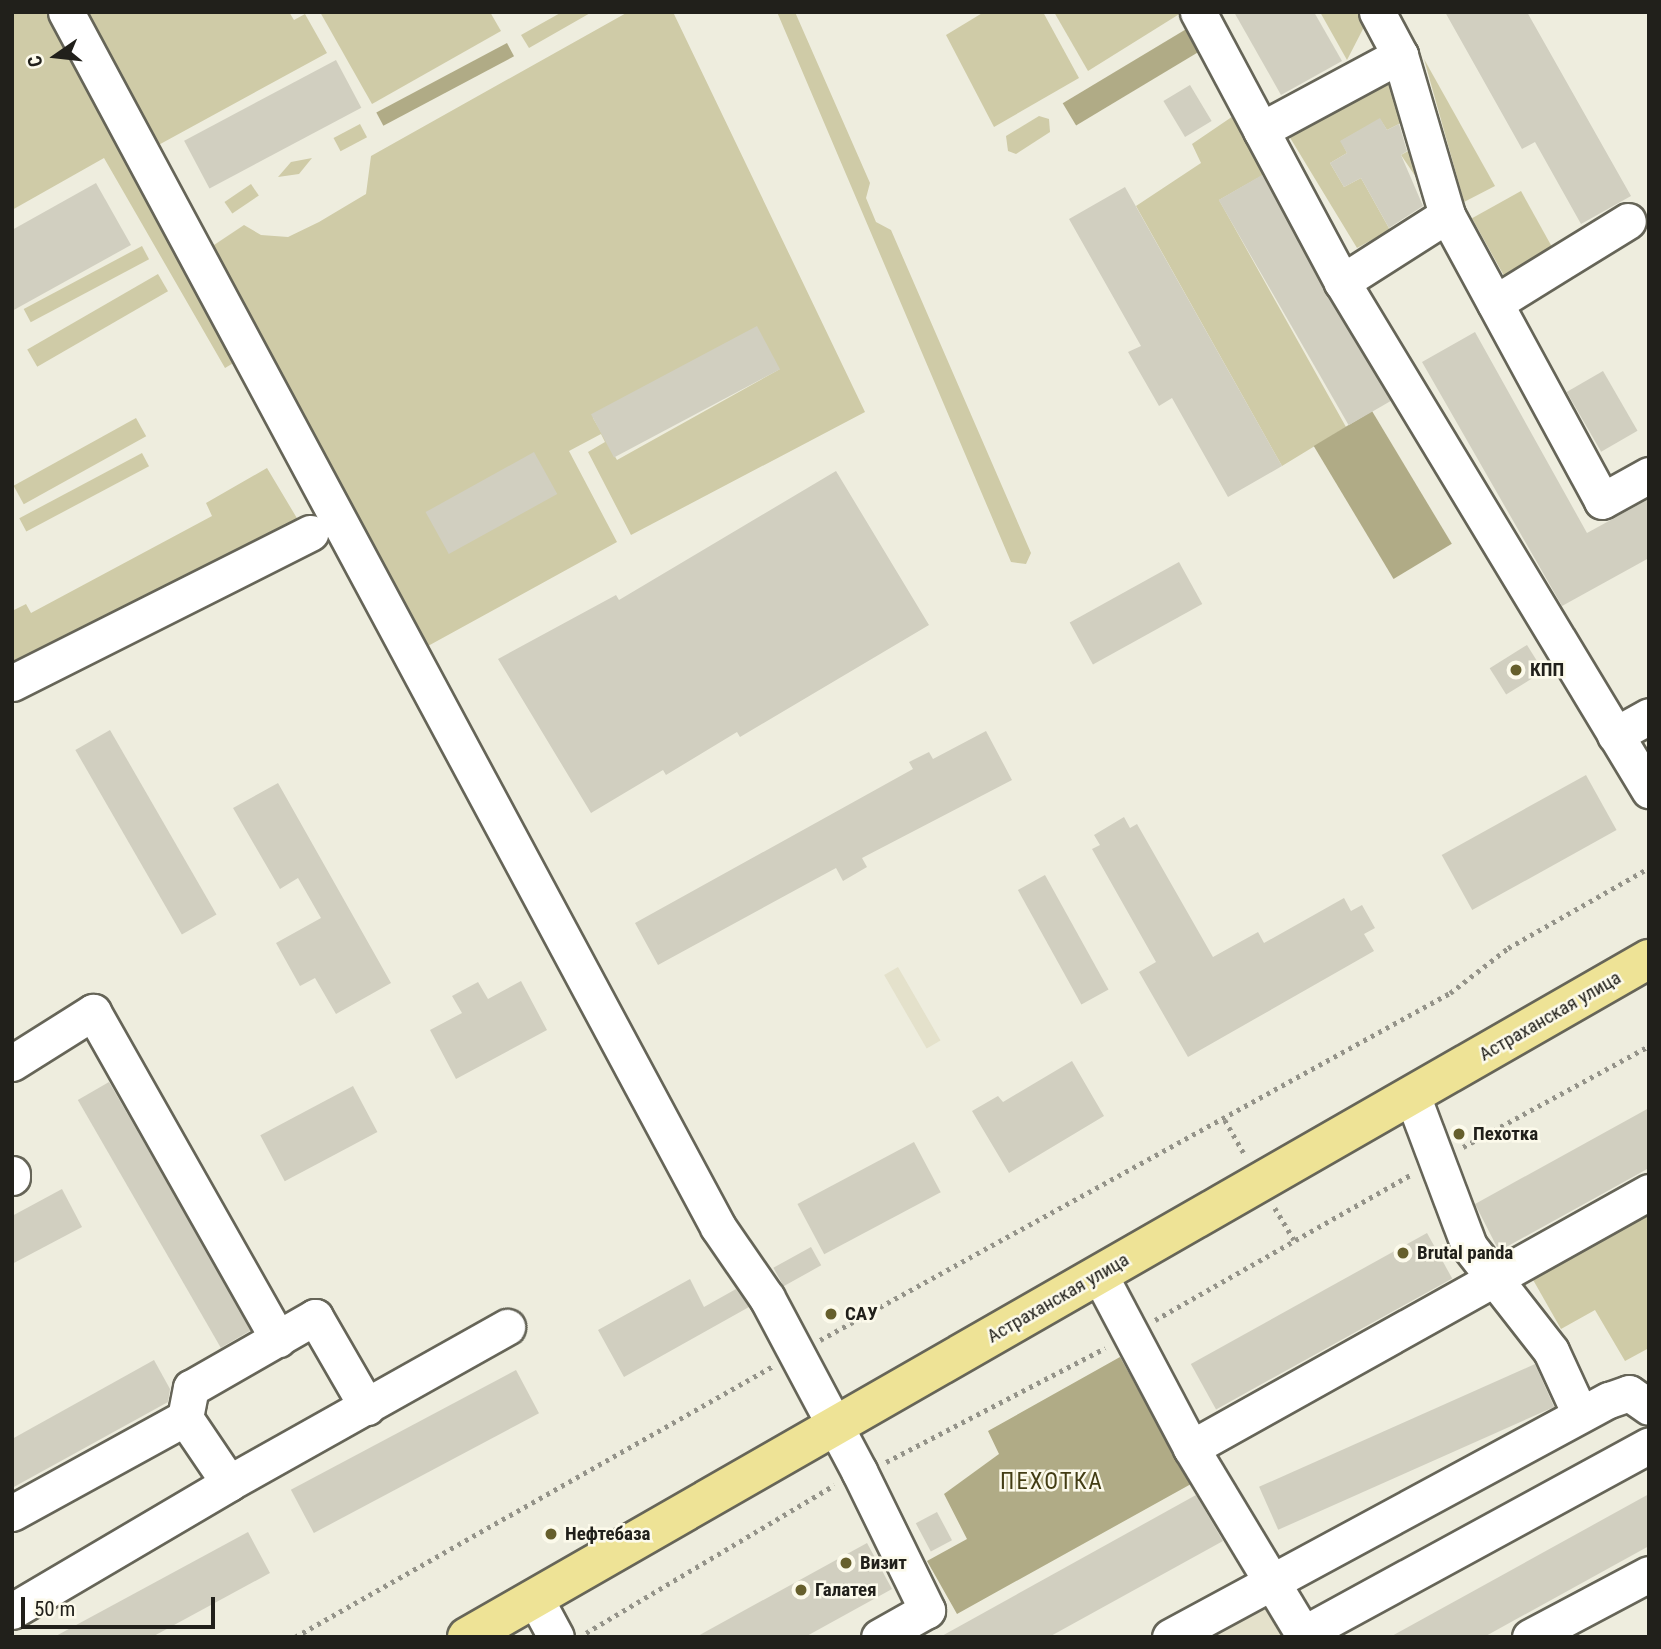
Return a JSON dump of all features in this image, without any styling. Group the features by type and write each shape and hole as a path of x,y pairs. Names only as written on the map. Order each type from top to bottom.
{"main road":[{"name":"Астраханская улица","path":"481,1633 535,1598 1649,959"}],"lane":[{"path":"66,12 225,299 416,670 793,1355 934,1623 879,1637"},
{"path":"1199,12 1342,282 1649,790"},
{"path":"1377,12 1400,55 1447,215 1602,501 1649,475"},
{"path":"1261,131 1400,55"},
{"path":"1342,282 1447,215"},
{"path":"1495,303 1628,221"},
{"path":"12,683 310,533"},
{"path":"1615,735 1649,716"},
{"path":"12,1063 93,1012 278,1339"},
{"path":"1412,1095 1469,1246 1492,1280 1551,1351 1580,1414"},
{"path":"1191,1448 1649,1192"},
{"path":"1099,1274 1191,1448 1275,1579 1304,1635 1649,1444"},
{"path":"229,1483 186,1419 191,1388 315,1317 367,1407"},
{"path":"12,1611 229,1483 507,1327"},
{"path":"1170,1637 1580,1414 1629,1393 1649,1407"},
{"path":"12,1513 186,1419"},
{"path":"1530,1637 1649,1574"},
{"path":"535,1598 556,1637"}],"path":[{"path":"295,1637 793,1355 1438,999 1508,948 1649,868"}],"shaded area":[{"path":"12,12 51,12 247,355 225,368 104,158 12,210"},
{"path":"79,12 289,12 294,20 305,14 327,53 153,148"},
{"path":"320,12 490,12 501,31 372,104"},
{"path":"562,12 592,12 529,48 521,35"},
{"path":"628,12 673,12 865,412 631,535 588,452 605,442 601,434 569,451 617,542 428,646 211,247 244,225 261,235 288,237 319,222 366,194 371,156","holes":["780,369 617,460 593,418"]},
{"path":"777,12 795,12 870,183 866,198 876,222 891,230 1031,553 1026,564 1011,562"},
{"path":"984,12 1043,12 1079,78 994,127 946,35"},
{"path":"1054,12 1181,12 1181,13 1088,71"},
{"path":"1320,12 1363,12 1364,27 1347,60"},
{"path":"1193,25 1206,47 1076,126 1063,103"},
{"path":"507,43 514,56 383,126 376,112"},
{"path":"1424,59 1495,186 1464,202"},
{"path":"1391,72 1415,120 1434,204 1401,155 1417,146 1403,122 1387,130 1380,119 1341,141 1347,153 1330,163 1344,187 1361,178 1390,230 1357,248 1289,136 1290,126"},
{"path":"1242,110 1263,175 1219,200 1346,427 1282,466 1136,206 1201,163 1192,144"},
{"path":"1039,116 1049,119 1050,132 1016,154 1008,151 1006,136"},
{"path":"360,124 367,137 341,151 334,138"},
{"path":"312,158 299,174 278,177 291,162"},
{"path":"251,184 259,196 232,214 224,202"},
{"path":"1521,191 1553,249 1504,276 1472,218"},
{"path":"142,246 149,259 31,322 24,309"},
{"path":"158,274 168,291 37,367 27,350"},
{"path":"1372,411 1452,544 1394,579 1314,446"},
{"path":"136,418 146,436 24,504 14,486"},
{"path":"142,453 149,466 26,532 19,518"},
{"path":"267,468 301,525 12,665 12,611 26,604 31,613 212,516 206,503"},
{"path":"898,967 940,1041 927,1049 884,975"},
{"path":"1649,1212 1649,1348 1625,1361 1595,1310 1561,1329 1532,1278"},
{"path":"1120,1357 1191,1484 957,1614 927,1561 967,1539 944,1494 999,1454 988,1431"},
{"path":"1269,1599 1295,1637 1201,1637"}],"building":[{"path":"1234,12 1314,12 1342,61 1281,95"},
{"path":"1445,12 1527,12 1631,196 1581,224 1535,142 1522,149"},
{"path":"336,60 361,108 209,188 184,141"},
{"path":"1190,85 1212,121 1185,137 1163,101"},
{"path":"1380,118 1387,130 1399,124 1407,151 1401,155 1423,206 1389,228 1361,178 1344,187 1330,163 1347,153 1340,141"},
{"path":"1262,175 1392,400 1349,425 1219,200"},
{"path":"96,183 131,245 12,311 12,230"},
{"path":"1125,187 1282,466 1228,497 1172,398 1159,406 1128,352 1141,346 1069,219"},
{"path":"757,326 780,369 614,458 591,414"},
{"path":"1475,332 1587,533 1649,499 1649,558 1562,606 1422,362"},
{"path":"1603,371 1638,431 1601,452 1567,392"},
{"path":"534,452 557,494 449,554 426,512"},
{"path":"836,471 929,625 740,737 737,732 666,775 663,770 591,813 498,659 616,595 619,600"},
{"path":"1179,562 1202,604 1093,665 1070,623"},
{"name":"КПП","path":"1527,645 1543,671 1506,695 1490,668"},
{"path":"110,730 216,914 182,934 75,750"},
{"path":"986,731 1012,780 862,858 867,867 843,881 836,868 658,965 635,923 913,769 909,762 929,752 933,759"},
{"path":"1586,775 1617,830 1472,910 1442,855"},
{"path":"278,783 391,983 336,1014 315,978 300,986 276,943 321,918 298,878 280,889 233,808"},
{"path":"1124,817 1130,828 1137,824 1213,957 1258,932 1264,943 1344,898 1351,911 1362,905 1375,928 1364,934 1374,951 1188,1057 1139,972 1156,962 1092,849 1100,845 1094,835"},
{"path":"1045,875 1109,990 1081,1005 1018,890"},
{"path":"521,981 547,1030 456,1079 430,1030 462,1013 452,996 478,982 488,999"},
{"path":"1072,1061 1104,1116 1009,1173 972,1111 998,1096 1003,1102"},
{"path":"109,1082 252,1330 221,1348 78,1100"},
{"path":"353,1086 377,1132 285,1181 260,1135"},
{"path":"1649,1108 1649,1168 1499,1251 1475,1204"},
{"path":"914,1142 941,1192 824,1254 797,1204"},
{"path":"62,1189 82,1227 12,1264 12,1216"},
{"path":"1427,1233 1452,1278 1216,1409 1191,1364"},
{"path":"811,1247 821,1265 784,1286 773,1268"},
{"path":"690,1279 704,1307 736,1289 749,1307 624,1377 598,1330"},
{"path":"154,1360 170,1389 168,1402 12,1488 12,1439"},
{"path":"1535,1364 1554,1407 1278,1530 1259,1487"},
{"path":"516,1370 539,1413 314,1533 291,1490"},
{"path":"1649,1494 1649,1546 1484,1637 1390,1637"},
{"path":"1196,1495 1223,1541 1049,1637 940,1637"},
{"path":"937,1512 952,1540 931,1552 916,1523"},
{"path":"248,1532 270,1573 152,1637 54,1637"},
{"path":"867,1543 892,1589 805,1637 696,1637"}],"place":[{"name":"КПП","path":"1516,670"},
{"name":"Пехотка","path":"1459,1134"},
{"name":"Brutal panda","path":"1403,1253"},
{"name":"САУ","path":"831,1314"},
{"name":"Нефтебаза","path":"551,1534"},
{"name":"Визит","path":"846,1563"},
{"name":"Галатея","path":"801,1590"}],"district":[{"name":"ПЕХОТКА","path":"1052,1482"}]}
